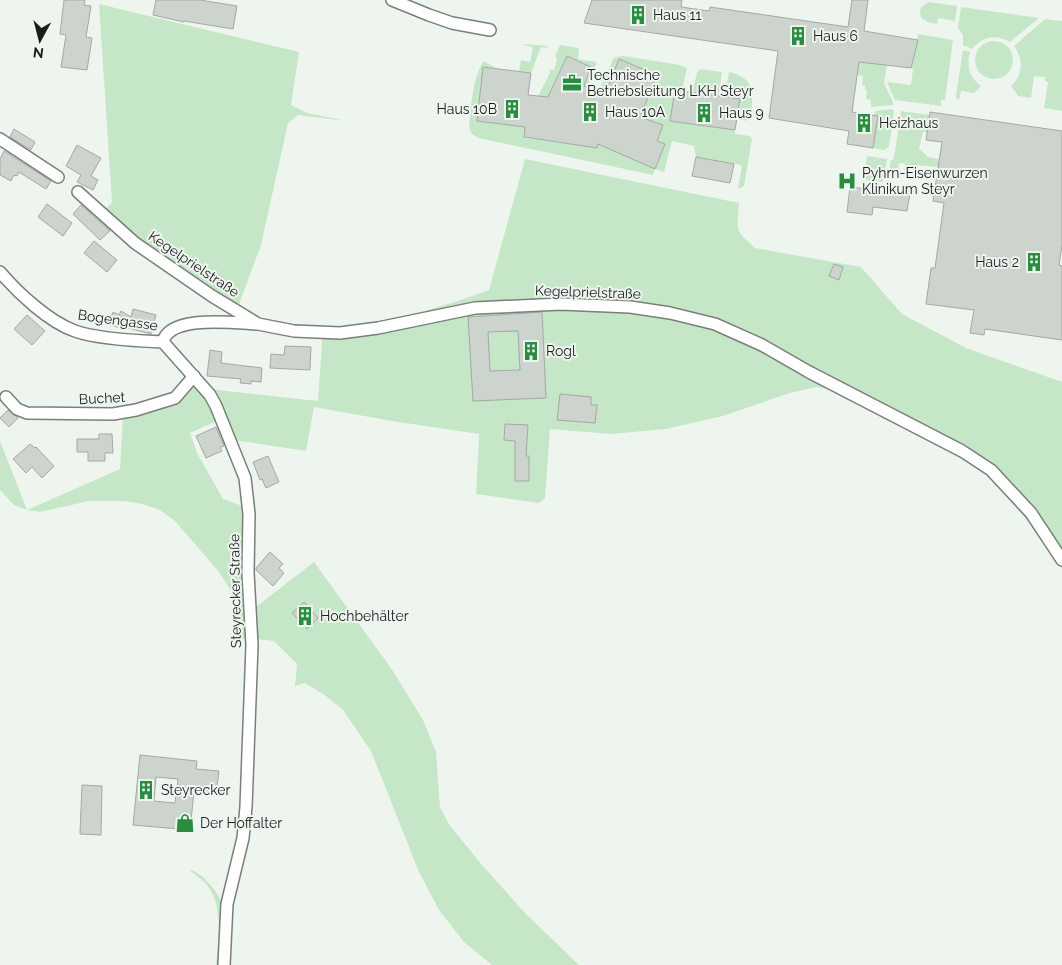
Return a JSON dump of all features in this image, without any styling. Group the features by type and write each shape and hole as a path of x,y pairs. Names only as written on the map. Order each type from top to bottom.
{"street":[{"path":"393,0 452,23 490,30"},
{"path":"0,139 58,177"},
{"name":"Kegelprielstraße","path":"78,192 135,243 212,296 258,324 294,331 340,333 378,328 475,308 561,304 630,307 670,313 716,324 762,345 809,372 977,460 991,470 1031,513 1062,560"},
{"name":"Bogengasse","path":"0,272 11,284 49,316 76,331 163,342"},
{"path":"163,342 164,336 168,332 176,327 190,323 258,324"},
{"name":"Steyrecker Straße","path":"163,342 210,395 235,449 245,478 249,514 248,573 252,648 246,807 243,838 228,904 224,965"},
{"name":"Buchet","path":"6,397 17,409 27,413 113,414 136,410 175,398 194,376"}],"green space":[{"path":"929,2 957,6 955,21 938,18 937,24 923,20 920,15 921,7"},
{"path":"99,4 299,52 291,105 307,113 346,121 298,115 288,123 261,245 238,307 135,236 106,209 112,202"},
{"path":"961,7 1039,18 1010,42 995,37 981,41 972,49 963,45 963,35 958,28"},
{"path":"1045,19 1062,21 1062,111 1044,108 1048,82 1045,81 1045,77 1034,76 1031,98 1018,96 1011,86 1018,77 1021,67 1021,61 1014,46"},
{"path":"918,34 953,40 945,100 941,100 941,106 895,100 887,82 911,85 913,69 911,68"},
{"path":"994,41 1008,46 1013,60 1008,74 994,79 980,74 975,60 980,46"},
{"path":"524,44 548,46 547,48 541,47 531,73 519,71 521,60 530,62 533,47"},
{"path":"560,45 579,48 578,59 597,62 588,88 584,86 591,67 567,56 548,97 538,96 550,73 549,70 554,70 557,60 555,56"},
{"path":"963,50 970,52 968,62 970,71 974,79 981,86 974,93 961,91 959,100 956,98 956,95"},
{"path":"624,56 680,65 687,68 682,91 675,90 670,121 735,130 735,134 750,136 752,139 744,186 738,189 742,165 696,157 694,146 672,141 664,172 655,169 665,144 657,141 663,125 632,114 643,109 656,75 619,59 605,94 598,92 613,59"},
{"path":"483,61 497,68 483,67 477,121 525,127 524,138 597,148 598,143 655,169 653,175 478,138 472,134 469,128 474,85"},
{"path":"859,62 887,65 884,83 893,105 871,107 871,100 866,99 867,90 862,85 863,76 857,75"},
{"path":"700,69 722,72 719,96 692,92 697,73"},
{"path":"729,72 745,79 749,84 752,96 751,120 747,120 748,110 738,109 739,99 725,97"},
{"path":"892,109 894,111 889,146 885,150 873,148 878,116 874,115 875,111"},
{"path":"901,111 930,115 927,132 923,132 919,148 928,157 939,159 938,167 917,165 915,174 904,173 905,163 899,163 898,170 890,169 890,162 894,158"},
{"path":"867,156 887,159 883,182 864,180"},
{"path":"525,159 739,203 738,229 743,237 755,248 861,267 902,314 966,348 1062,382 1062,569 1026,519 988,475 965,456 832,390 816,387 790,393 723,416 666,429 611,434 550,429 545,498 539,503 476,494 479,434 314,407 306,451 234,440 209,389 318,401 323,330 383,323 489,290"},
{"path":"191,386 200,388 219,420 190,433 197,453 223,499 245,507 249,639 241,639 238,603 219,572 175,521 160,510 143,504 124,501 89,501 40,512 27,510 120,469 123,417"},
{"path":"0,441 27,510 14,505 0,490"},
{"path":"314,562 391,668 423,720 436,752 440,807 450,826 526,914 579,965 492,965 464,942 439,910 419,872 371,751 343,710 326,696 305,683 295,686 297,664 274,641 255,639 252,607 256,607"},
{"path":"189,870 203,877 222,902 221,965 216,965 219,924 216,903 207,885"}],"building":[{"path":"64,0 85,0 84,5 91,6 86,37 92,38 87,70 61,67 66,35 60,34"},
{"path":"156,0 200,0 237,6 233,29 184,22 153,15"},
{"path":"592,0 682,0 681,7 709,11 710,7 848,27 852,0 868,0 864,31 918,40 911,68 859,62 852,112 878,116 873,148 847,144 849,131 769,118 778,51 584,23"},
{"name":"Haus 10A","path":"567,56 591,67 584,86 605,94 619,59 657,75 640,117 663,125 657,141 665,144 655,169 598,144 597,148 524,137 525,127 477,121 483,67 531,73 528,95 548,97"},
{"name":"Haus 9","path":"675,90 740,99 738,109 748,110 747,120 737,118 735,130 670,121"},
{"path":"930,112 1062,131 1062,245 1059,265 1062,266 1062,340 985,329 984,335 970,333 974,310 926,304 931,268 935,268 944,203 933,201 942,142 926,140"},
{"path":"14,129 35,142 31,150 10,137"},
{"path":"77,145 101,158 91,176 98,180 93,190 77,182 81,175 66,166"},
{"path":"4,151 51,181 46,189 19,172 17,176 14,175 11,181 0,175 0,159"},
{"path":"696,157 734,164 730,183 692,176"},
{"path":"850,187 910,194 907,211 873,207 872,215 847,212"},
{"path":"47,204 72,223 63,236 38,217"},
{"path":"81,205 110,231 100,240 73,214"},
{"path":"94,241 117,260 107,272 84,253"},
{"path":"834,264 843,267 839,280 829,276"},
{"path":"133,309 156,315 151,334 108,324 113,312 119,315 121,311 131,317"},
{"name":"Rogl","path":"542,312 546,398 473,401 468,317","holes":["518,331 520,370 490,371 488,332"]},
{"path":"27,315 45,331 32,345 14,329"},
{"path":"285,346 311,347 310,370 270,368 271,354 284,355"},
{"path":"210,350 222,352 221,363 262,368 261,382 251,381 251,384 240,383 241,379 207,376"},
{"path":"560,394 591,397 591,405 597,405 595,423 557,420"},
{"path":"8,410 18,418 9,427 0,418"},
{"path":"505,424 528,425 526,456 529,456 529,481 515,481 515,441 504,440"},
{"path":"216,427 224,446 220,447 222,451 206,458 196,436"},
{"path":"99,434 112,434 113,453 105,453 105,461 88,461 88,452 77,452 77,439 99,439"},
{"path":"30,444 36,447 54,466 42,478 32,467 26,473 13,459"},
{"path":"268,456 279,482 266,488 262,479 260,480 253,462"},
{"path":"270,552 283,564 279,568 284,573 273,586 256,570"},
{"name":"Hochbehälter","path":"304,602 318,618 307,629 292,613"},
{"name":"Steyrecker","path":"140,755 197,761 196,769 219,771 216,794 194,792 190,830 133,825","holes":["156,777 178,779 175,803 154,801"]},
{"path":"82,785 102,786 101,835 80,834"}],"place":[{"name":"Haus 11","path":"638,15"},
{"name":"Haus 6","path":"798,36"},
{"name":"Technische Betriebsleitung LKH Steyr","path":"572,83"},
{"name":"Haus 10B","path":"512,109"},
{"name":"Haus 10A","path":"590,112"},
{"name":"Haus 9","path":"704,113"},
{"name":"Heizhaus","path":"864,123"},
{"name":"Pyhrn-Eisenwurzen Klinikum Steyr","path":"847,181"},
{"name":"Haus 2","path":"1034,262"},
{"name":"Rogl","path":"531,351"},
{"name":"Hochbehälter","path":"305,616"},
{"name":"Steyrecker","path":"146,790"},
{"name":"Der Hoffalter","path":"185,823"}]}
